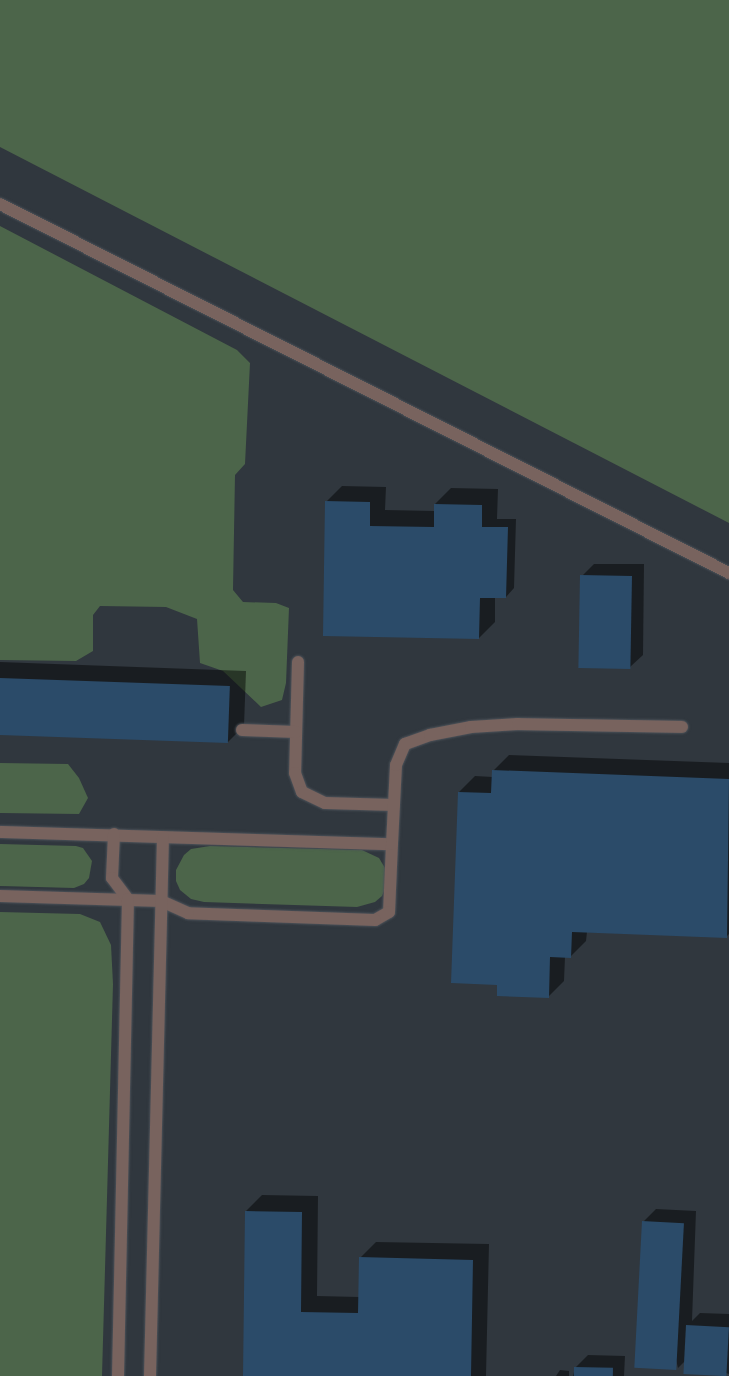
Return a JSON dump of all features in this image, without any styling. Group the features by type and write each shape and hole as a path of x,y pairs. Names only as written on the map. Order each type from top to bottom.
{"lane":[{"path":"0,204 729,574"},
{"path":"298,662 295,773 302,792 325,803 394,805"},
{"path":"0,896 161,901 188,913 376,920 389,912 396,765 405,744 430,735 471,727 518,724 682,727"},
{"path":"242,730 296,732"},
{"path":"0,832 392,844"},
{"path":"114,834 112,878 128,899 118,1376"},
{"path":"150,1376 164,837"}],"green space":[{"path":"0,0 729,0 729,523 0,147"},
{"path":"0,226 237,350 250,363 245,464 235,475 233,590 243,602 276,603 289,608 286,683 282,700 261,707 223,671 200,663 197,619 166,607 100,606 93,615 93,651 76,661 0,660"},
{"path":"0,763 68,764 79,778 88,798 79,814 0,813"},
{"path":"0,844 76,846 83,848 92,861 89,878 84,884 74,888 0,886"},
{"path":"210,846 362,850 379,858 385,868 386,886 382,896 375,902 357,907 204,902 191,899 180,890 176,881 176,870 184,855 191,849"},
{"path":"0,912 80,914 100,922 111,945 113,984 102,1376 0,1376"}],"building":[{"path":"325,501 370,502 370,526 434,527 434,504 482,505 482,527 508,527 506,598 480,598 479,639 323,636"},
{"path":"580,575 632,576 630,669 578,668"},
{"path":"0,678 230,686 228,743 0,735"},
{"path":"492,770 729,779 727,938 572,932 571,958 550,957 549,998 497,996 497,985 451,983 458,792 491,793"},
{"path":"245,1211 302,1212 301,1312 358,1313 359,1257 473,1260 471,1376 243,1376"},
{"path":"642,1221 684,1223 676,1370 634,1368"},
{"path":"686,1325 729,1327 726,1376 683,1374"},
{"path":"574,1367 613,1368 613,1376 574,1376"}]}
